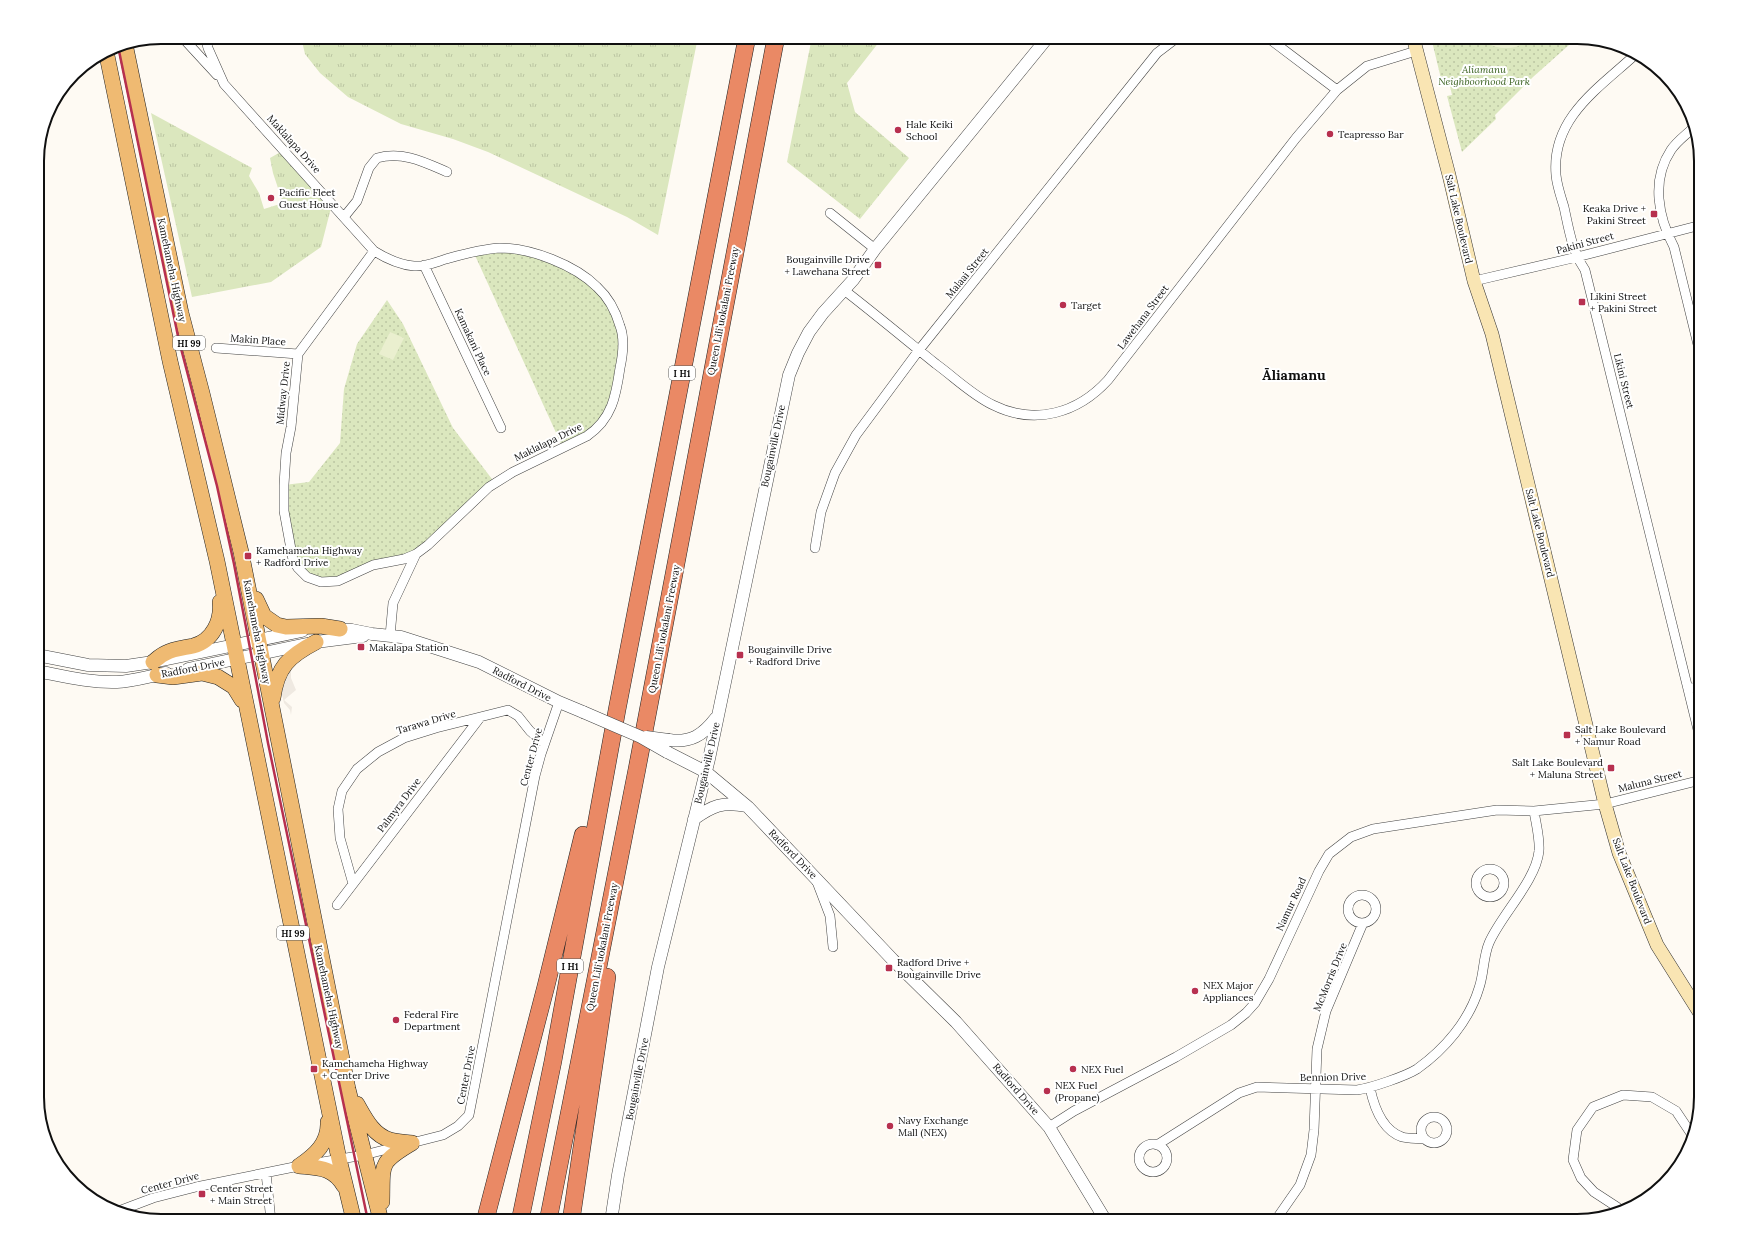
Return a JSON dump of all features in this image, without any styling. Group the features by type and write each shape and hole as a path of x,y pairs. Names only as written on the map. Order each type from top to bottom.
{"highway":[{"name":"I H1","path":"521,1214 554,1061 617,710 746,44"},
{"name":"Queen Liliʻuokalani Freeway","path":"549,1214 637,769 775,44"},
{"path":"487,1214 546,986 576,863 617,710"},
{"path":"572,1214 637,769"}],"main road":[{"name":"Salt Lake Boulevard","path":"1414,44 1449,175 1474,281 1492,334 1605,804 1619,853 1657,945 1694,1005"},
{"name":"Kamehameha Highway","path":"126,49 181,313 241,552 348,1089 379,1214"},
{"name":"Kamehameha Highway","path":"107,57 170,361 217,561 351,1214"},
{"path":"241,552 259,608 267,620 281,626 321,626 340,629"},
{"path":"217,561 221,612 212,633 204,641 195,646 166,652 155,668 173,678 202,673 218,677 234,686 247,708"},
{"path":"272,711 276,680 282,669 293,655 316,642"},
{"path":"348,1089 368,1123 379,1134 390,1140 412,1142"},
{"path":"299,1166 311,1158 323,1144 329,1132 327,1097"},
{"path":"381,1214 382,1174 386,1160 412,1142"},
{"path":"299,1166 330,1170 339,1176 346,1188"}],"street":[{"path":"188,44 224,84"},
{"name":"Maklalapa Drive","path":"207,44 224,84 374,252 398,263 414,266 424,265 473,251 500,248 542,256 562,263 597,287 608,300 621,327 623,354 614,399 608,415 596,430 587,436 513,472 489,487 428,546 416,554 404,559 373,564 343,579 325,582 307,577 298,568 293,560"},
{"name":"Bougainville Drive","path":"612,1214 618,1175 658,967 706,772 784,398 798,353 809,332 823,313 853,280 875,249 1042,44"},
{"name":"Malaai Street","path":"815,548 821,512 835,472 856,435 919,350 1157,53 1169,44"},
{"path":"1276,44 1337,90"},
{"name":"Lawehana Street","path":"844,290 980,398 1006,410 1034,415 1062,411 1088,399 1108,380 1296,138 1337,90 1367,66 1416,51"},
{"name":"Likini Street","path":"1632,58 1577,108 1562,132 1557,148 1556,176 1576,257 1585,270 1694,713"},
{"path":"1690,131 1671,150 1660,177 1658,200 1666,233 1674,248 1694,329"},
{"path":"344,217 357,201 369,168 377,158 406,156 418,159 447,172"},
{"path":"830,213 875,249"},
{"name":"Pakini Street","path":"1474,281 1694,227"},
{"name":"Midway Drive","path":"293,560 284,511 284,485 298,354 374,252"},
{"name":"Kamakani Place","path":"424,265 501,428"},
{"name":"Makin Place","path":"216,348 298,354"},
{"path":"390,636 393,603 416,554"},
{"name":"Radford Drive","path":"260,647 306,631 340,629 401,637 479,662 559,702 641,737 668,746 706,772 748,807 893,960 956,1022 1049,1127 1102,1214"},
{"name":"Radford Drive","path":"44,671 95,682 117,682 155,668 260,647 316,642 372,634"},
{"name":"Radford Drive","path":"44,656 88,665 155,668"},
{"path":"1688,689 1694,688"},
{"name":"Center Drive","path":"125,1209 153,1198 196,1187 266,1172 364,1155 443,1135 458,1126 468,1115 472,1104 535,776 544,743 559,702"},
{"name":"Tarawa Drive","path":"352,884 340,838 338,809 342,791 357,769 378,752 404,738 436,728 478,719 508,710 514,712 530,731 544,743"},
{"path":"668,746 695,738 704,732 718,715"},
{"name":"Palmyra Drive","path":"336,906 478,719"},
{"name":"Maluna Street","path":"1605,804 1694,782"},
{"path":"694,819 711,807 736,804 748,807"},
{"name":"Namur Road","path":"1049,1127 1074,1111 1217,1033 1246,1013 1255,1003 1269,979 1319,871 1329,854 1351,837 1373,829 1497,810 1534,811 1605,804"},
{"name":"Bennion Drive","path":"1157,1145 1238,1093 1257,1087 1357,1090 1370,1088 1416,1069 1451,1039 1468,1014 1480,988 1488,945 1500,921 1532,874 1539,851 1534,811"},
{"path":"814,875 830,916 833,947"},
{"path":"1503,891 1516,899"},
{"name":"McMorris Drive","path":"1280,1214 1300,1185 1310,1155 1314,1130 1314,1089 1317,1049 1326,1011 1363,923"},
{"path":"1370,1088 1375,1110 1388,1127 1402,1136 1425,1139"},
{"path":"1617,1207 1594,1192 1581,1178 1573,1160 1577,1130 1593,1107 1623,1095 1652,1097 1676,1110 1689,1131"},
{"path":"266,1172 271,1214"},
{"path":"270,1214 271,1209"}],"green space":[{"path":"303,44 697,44 658,235 627,217 488,152 453,139 401,124 348,97 320,73 305,54"},
{"path":"811,44 878,44 847,83 855,112 909,158 860,219 787,162"},
{"name":"Aliamanu Neighboorhood Park","path":"1433,44 1570,44 1533,77 1495,115 1496,119 1462,152 1447,96 1452,95 1449,82 1442,83"},
{"path":"1489,44 1522,44 1510,48 1492,46"},
{"path":"151,113 252,168 249,176 259,193 264,209 283,203 273,173 270,158 284,150 332,204 321,247 271,282 192,297"},
{"path":"501,248 562,263 608,301 623,341 608,415 563,448 473,251"},
{"path":"387,300 403,324 453,428 495,483 416,554 325,582 298,568 284,485 309,482 340,443 344,389 357,344"},
{"path":"390,332 404,338 393,360 379,354"}],"shaded area":[{"path":"291,667 291,678 296,690 284,700 292,707 291,715 290,710 284,703 281,683"}],"railway":[{"path":"119,52 179,341 217,486 234,564 268,743 367,1214"}],"place":[{"name":"Hale Keiki School","path":"898,130"},
{"name":"Teapresso Bar","path":"1330,134"},
{"name":"Pacific Fleet Guest House","path":"271,198"},
{"name":"Keaka Drive + Pakini Street","path":"1654,214"},
{"name":"Bougainville Drive + Lawehana Street","path":"878,265"},
{"name":"Likini Street + Pakini Street","path":"1582,302"},
{"name":"Target","path":"1063,305"},
{"name":"Kamehameha Highway + Radford Drive","path":"248,556"},
{"name":"Makalapa Station","path":"361,647"},
{"name":"Bougainville Drive + Radford Drive","path":"740,655"},
{"name":"Salt Lake Boulevard + Namur Road","path":"1567,735"},
{"name":"Salt Lake Boulevard + Maluna Street","path":"1611,768"},
{"name":"Radford Drive + Bougainville Drive","path":"889,968"},
{"name":"NEX Major Appliances","path":"1195,991"},
{"name":"Federal Fire Department","path":"396,1020"},
{"name":"Kamehameha Highway + Center Drive","path":"314,1069"},
{"name":"NEX Fuel","path":"1073,1069"},
{"name":"NEX Fuel (Propane)","path":"1047,1091"},
{"name":"Navy Exchange Mall (NEX)","path":"890,1126"},
{"name":"Center Street + Main Street","path":"202,1194"}],"district":[{"name":"Āliamanu","path":"1294,375"}]}
